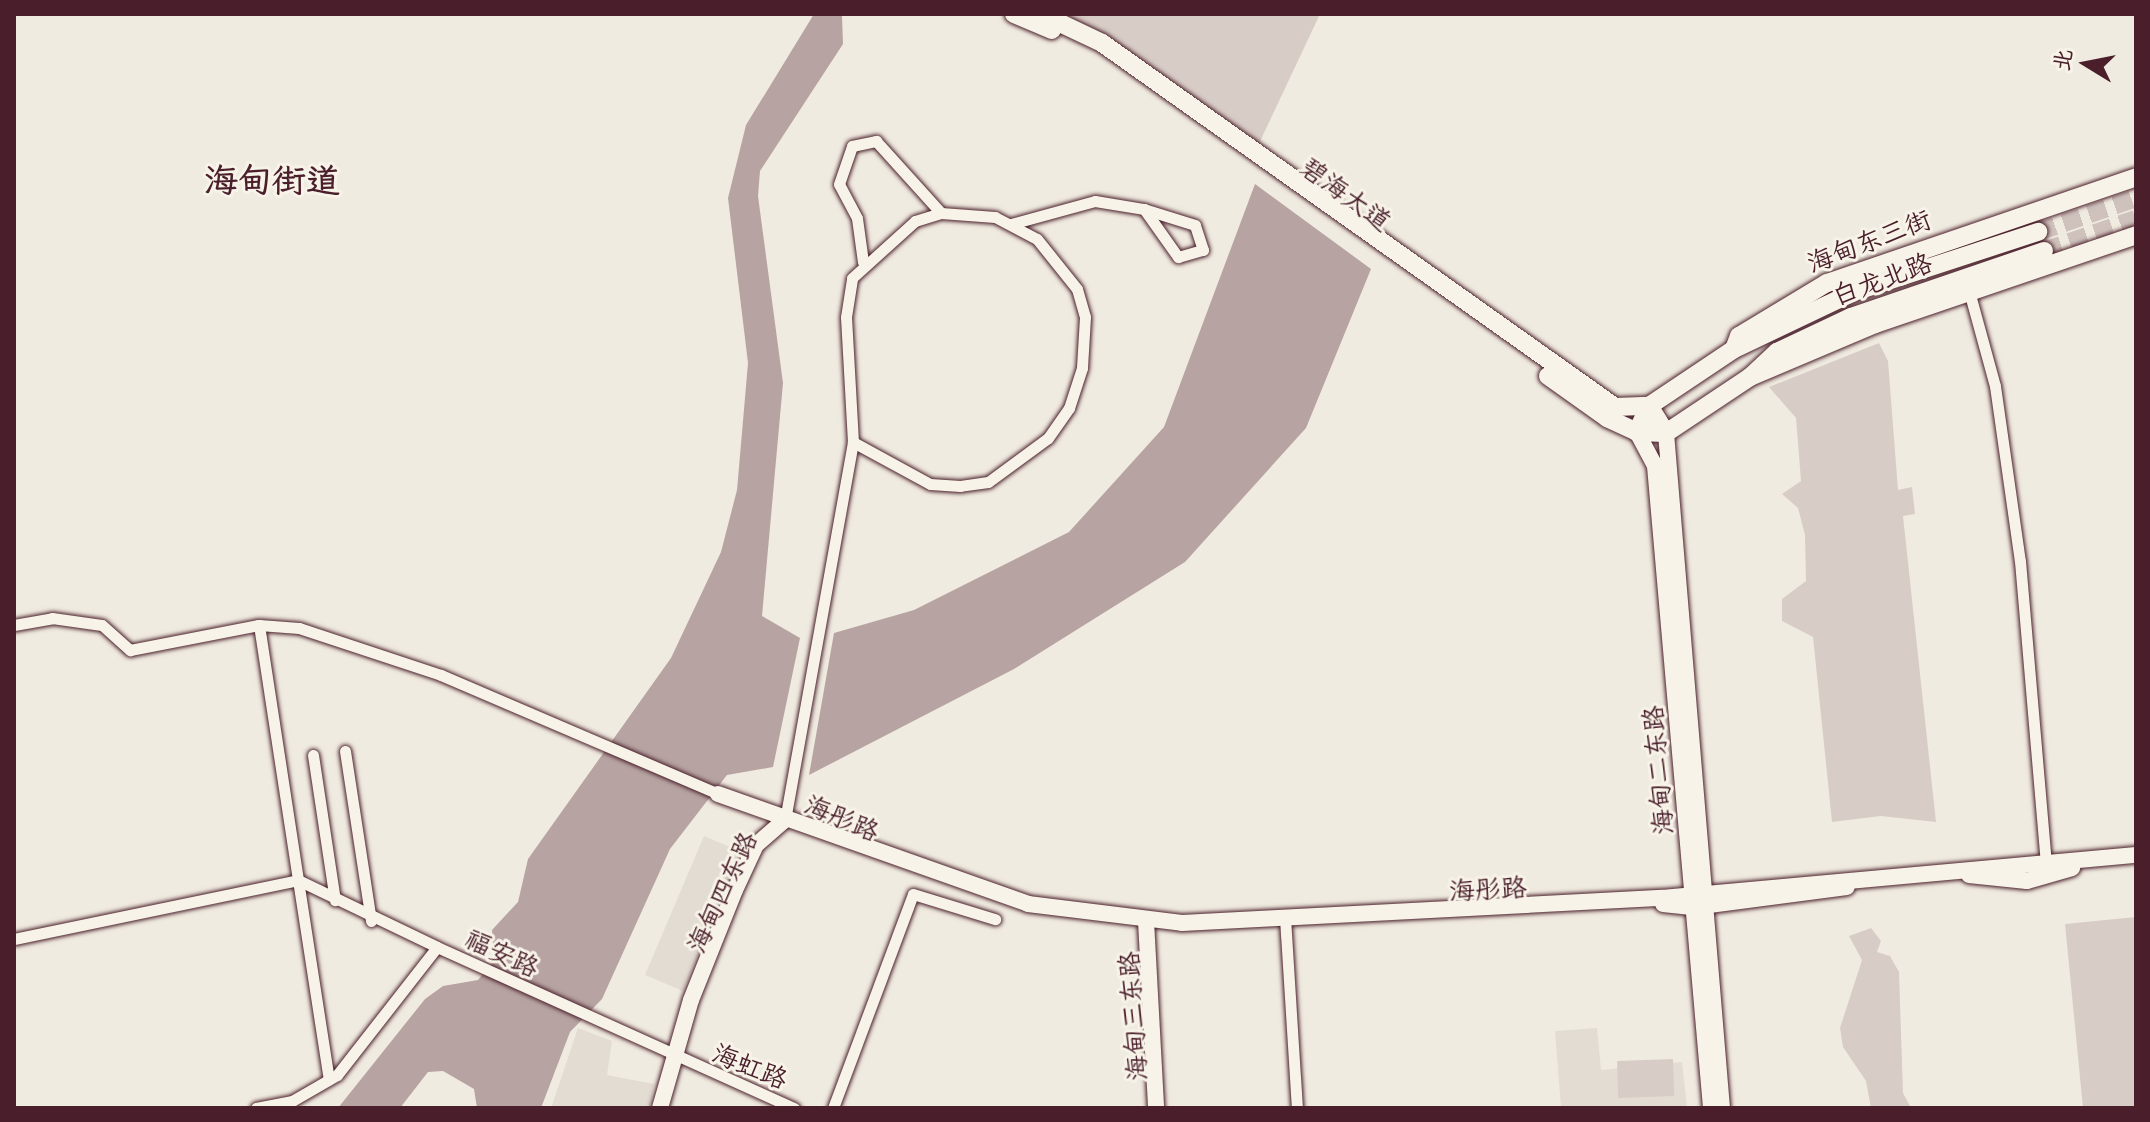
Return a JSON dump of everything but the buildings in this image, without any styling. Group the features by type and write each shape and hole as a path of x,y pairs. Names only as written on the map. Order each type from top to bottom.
{"main road":[{"name":"碧海大道","path":"1014,14 1168,97 1607,418 1637,432"},
{"name":"碧海大道","path":"1041,14 1102,43 1615,407 1649,406"},
{"name":"海甸东三街","path":"1649,406 1734,349 1739,336 1837,279 2136,177"},
{"name":"白龙北路","path":"1734,349 1854,292 2038,232"},
{"path":"1649,406 1637,432 1666,433 1750,377 1969,291 2136,235"},
{"name":"白龙北路","path":"1750,377 1758,364 1851,317 2044,251"},
{"path":"1649,406 1666,433"},
{"name":"海甸二东路","path":"1637,432 1655,466 1722,1108"},
{"name":"海甸二东路","path":"1666,433 1711,1108"},
{"name":"海彤路","path":"718,794 785,820 807,834 1026,910 1150,925 1286,921 1699,899 1972,875 2027,881 2136,861"},
{"name":"海甸四东路","path":"670,1108 682,1061 733,916 785,820"},
{"name":"海彤路","path":"1699,899 2136,855"},
{"path":"1150,925 1156,1108"},
{"name":"海甸三东路","path":"1150,925 1163,1108"},
{"name":"海甸四东路","path":"660,1108 682,1061"}],"street":[{"path":"785,820 853,442 846,317 863,262 857,218 839,184 852,146 876,141 941,213"},
{"path":"1011,224 1066,204 1144,209 1195,225 1203,250 1178,257 1144,209"},
{"path":"853,442 872,456 930,484 988,482 1048,438 1069,408 1085,338 1077,289 1037,239 1011,224 941,213 915,221 863,262"},
{"path":"1969,291 1995,386 2020,561 2046,862"},
{"path":"849,458 872,456"},
{"path":"14,625 52,618 102,625 130,650 259,625 299,628 441,675 602,749 718,794"},
{"path":"259,625 329,1080"},
{"path":"345,751 371,921"},
{"path":"313,755 335,900"},
{"path":"14,939 298,880 371,921 437,947"},
{"path":"833,1108 913,894 995,919"},
{"path":"1286,921 1297,1108"},
{"name":"福安路","path":"256,1108 292,1101 329,1080 437,947 682,1061"},
{"name":"海虹路","path":"682,1061 794,1108"}],"shaded area":[{"path":"814,14 842,16 843,44 760,171 758,196 783,383 762,616 800,638 773,767 727,775 670,849 602,999 570,1032 541,1108 477,1108 474,1089 443,1071 428,1072 400,1108 338,1108 425,999 443,986 478,980 494,961 492,930 518,902 528,859 671,658 721,552 737,490 748,363 728,198 746,125"},
{"path":"1032,14 1320,14 1255,152 1102,43"},
{"path":"1255,184 1371,269 1306,428 1185,562 1014,669 809,775 834,633 914,610 1069,532 1164,427"},
{"path":"1879,343 1888,361 1898,490 1912,487 1915,514 1903,516 1936,822 1881,816 1832,822 1813,637 1782,621 1782,599 1806,581 1805,535 1798,508 1782,494 1801,481 1796,418 1769,387"},
{"path":"704,836 742,852 683,991 645,975"},
{"path":"2136,917 2136,1108 2083,1108 2065,924"},
{"path":"1871,928 1881,941 1877,952 1890,956 1899,972 1903,1093 1911,1108 1871,1108 1866,1081 1843,1047 1840,1028 1862,960 1849,936"},
{"path":"578,1028 612,1041 607,1075 654,1084 650,1108 551,1108"},
{"path":"1597,1028 1601,1070 1682,1062 1687,1108 1561,1108 1555,1031"},
{"path":"1673,1059 1674,1096 1618,1098 1617,1061"}],"tunnel":[{"path":"2038,232 2136,198"},
{"path":"2044,251 2136,219"}],"district":[{"name":"海甸街道","path":"272,181"}]}
